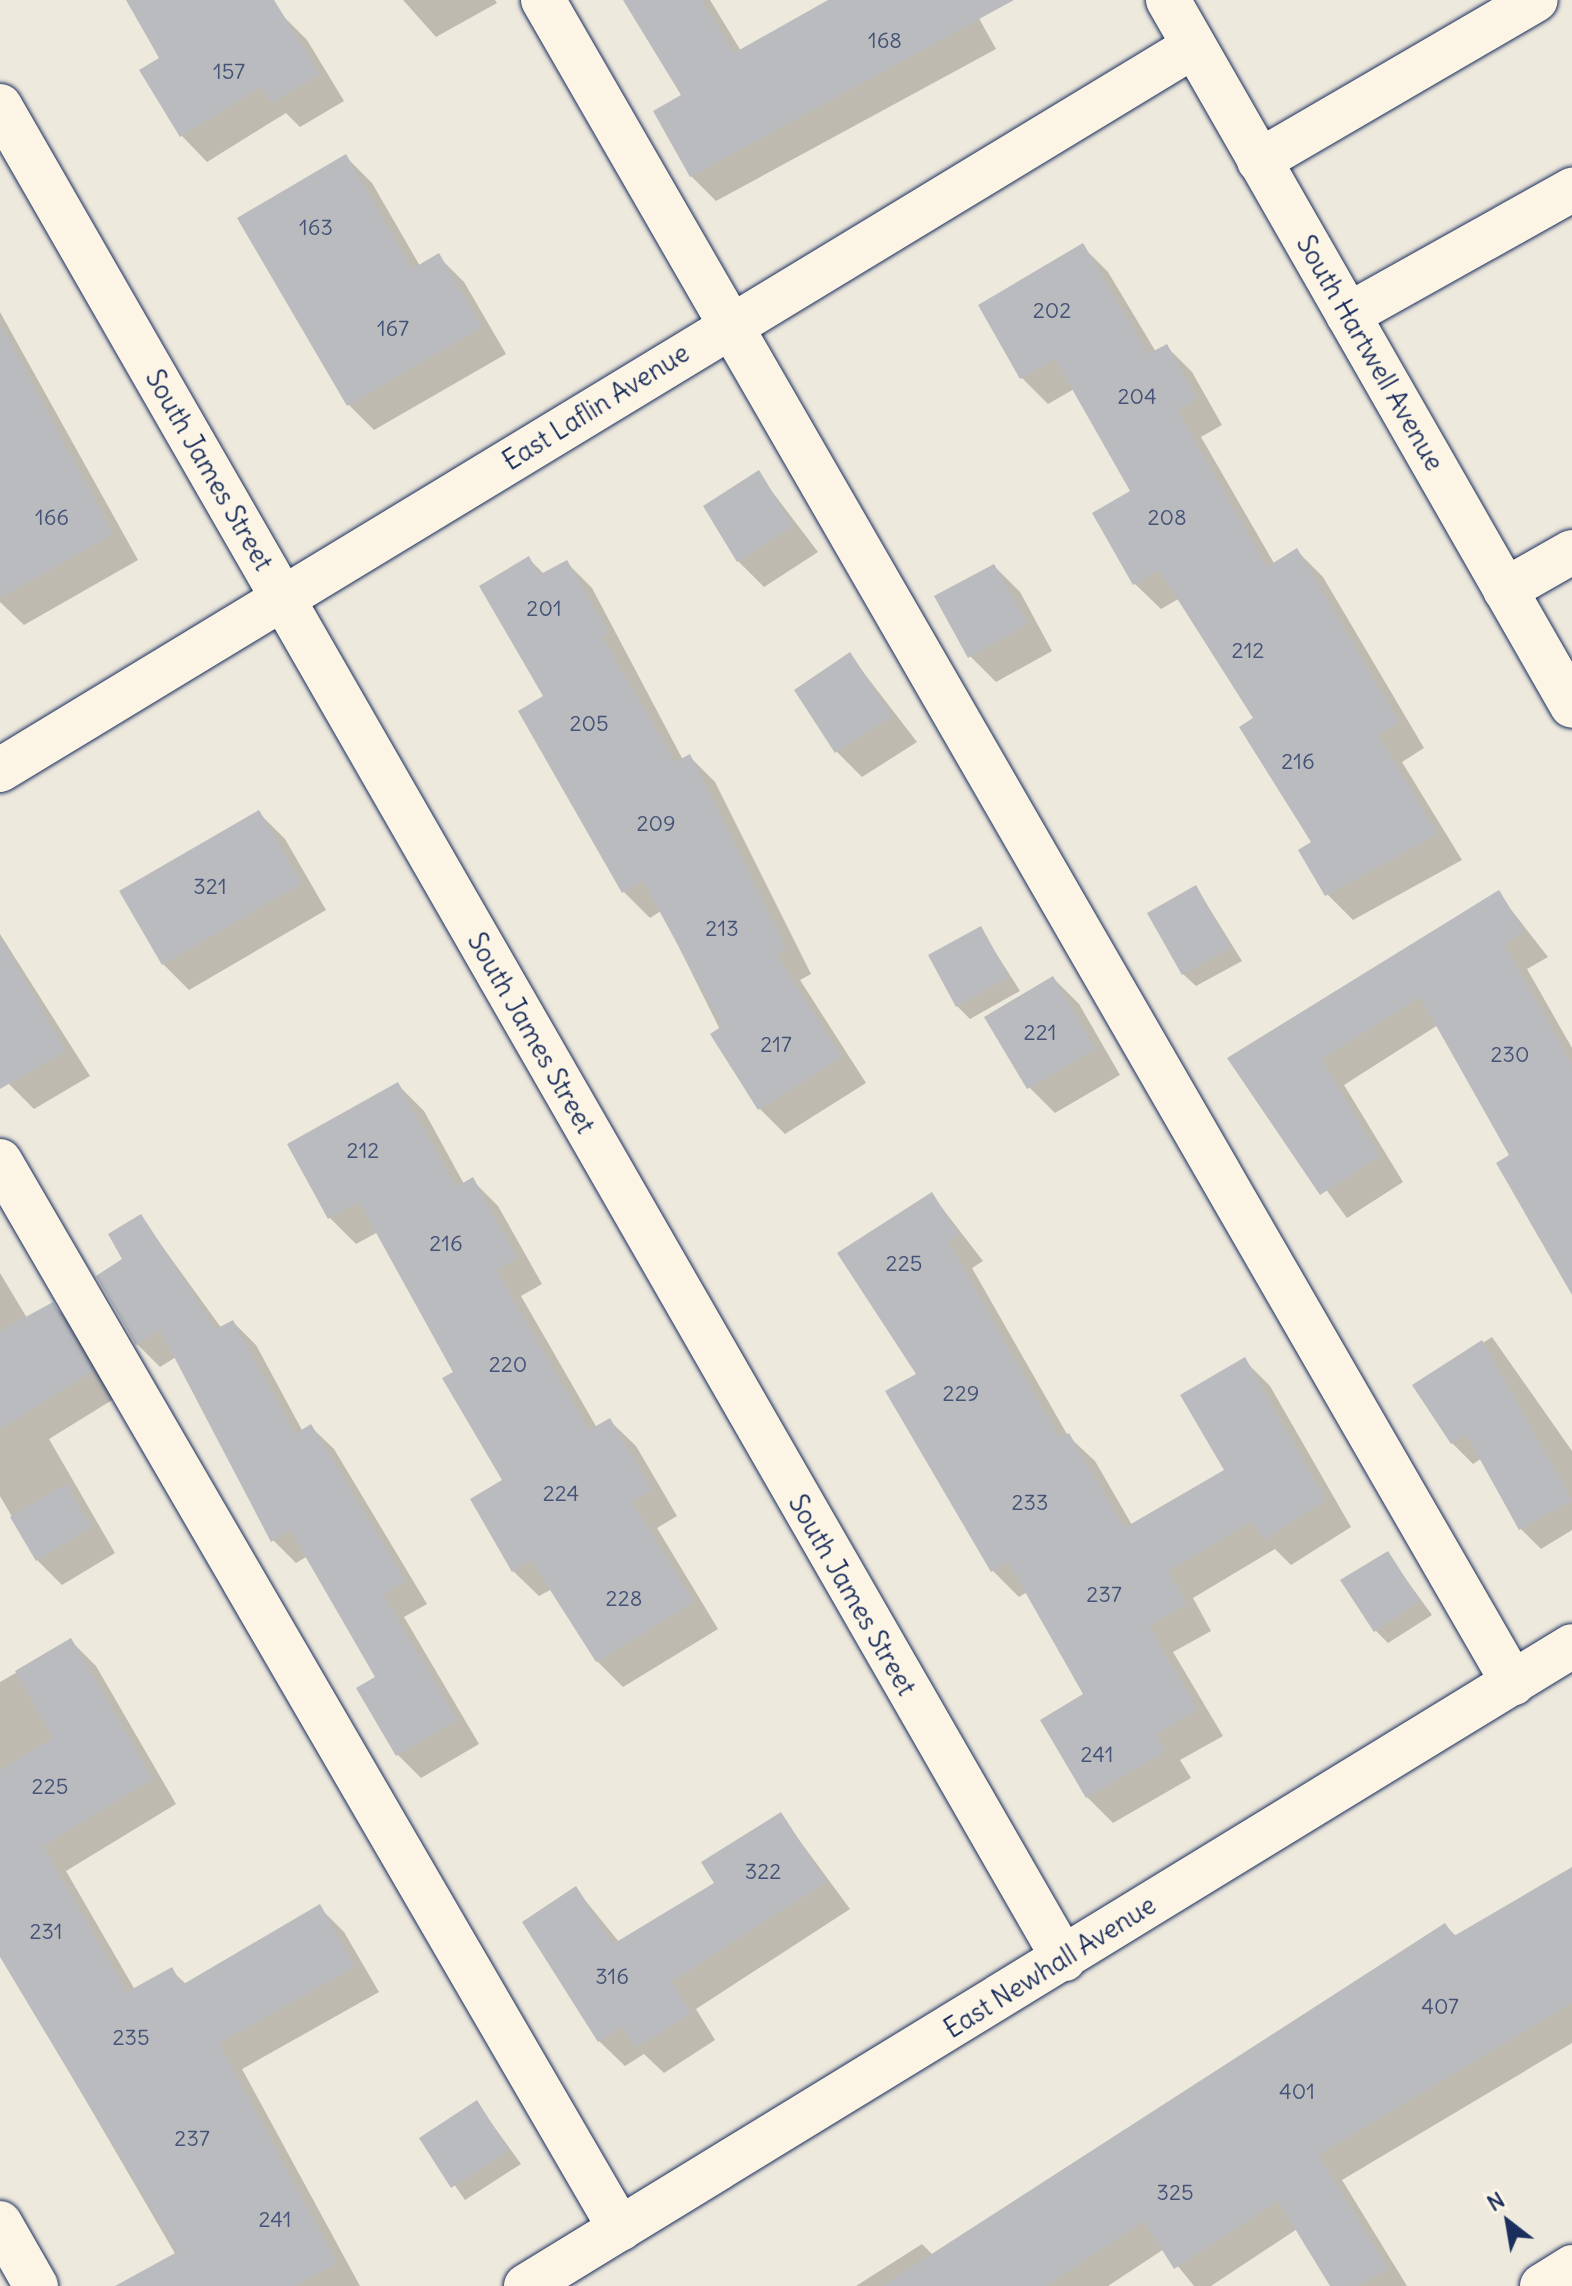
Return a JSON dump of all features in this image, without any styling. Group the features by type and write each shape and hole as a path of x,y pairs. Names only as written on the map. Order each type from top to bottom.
{"street":[{"path":"543,0 1513,1683"},
{"name":"South Hartwell Avenue","path":"1168,0 1572,706"},
{"path":"1259,161 1536,0"},
{"name":"East Laflin Avenue","path":"0,770 1194,46"},
{"name":"South James Street","path":"0,106 1064,1959"},
{"path":"1348,315 1572,190"},
{"path":"1505,590 1572,552"},
{"path":"0,1161 620,2229"},
{"name":"East Newhall Avenue","path":"526,2286 1572,1646"},
{"path":"0,2223 36,2286"},
{"path":"1542,2286 1572,2267"}],"building":[{"path":"126,0 274,0 320,74 272,103 261,87 180,137 139,70 159,58"},
{"path":"623,0 702,0 734,53 828,0 1014,0 690,177 653,111 681,95"},
{"path":"346,154 412,269 439,253 482,327 347,406 237,218"},
{"path":"1083,243 1148,354 1167,344 1197,399 1177,410 1267,567 1297,548 1399,722 1378,735 1438,834 1325,896 1298,850 1311,842 1239,727 1253,718 1159,570 1133,585 1092,513 1130,491 1055,359 1020,379 978,305"},
{"path":"0,323 113,534 0,598"},
{"path":"759,470 793,526 737,562 703,506"},
{"path":"529,556 539,575 567,560 609,632 602,637 675,762 690,754 786,948 776,954 842,1057 758,1110 710,1034 722,1026 643,881 622,893 518,711 543,696 479,586"},
{"path":"994,564 1028,624 968,658 934,596"},
{"path":"850,652 892,716 835,753 794,690"},
{"path":"259,810 302,883 162,965 119,891"},
{"path":"1196,885 1231,948 1182,975 1147,913"},
{"path":"1499,890 1524,931 1504,944 1572,1065 1572,1295 1496,1163 1509,1155 1420,997 1321,1059 1380,1156 1320,1195 1227,1058"},
{"path":"981,926 1009,977 956,1007 928,955"},
{"path":"0,937 66,1051 0,1089"},
{"path":"1053,976 1096,1049 1027,1089 984,1017"},
{"path":"398,1082 456,1187 473,1177 517,1258 496,1270 589,1430 610,1418 652,1490 632,1502 694,1602 596,1662 531,1560 512,1572 470,1499 502,1480 442,1378 453,1372 359,1202 328,1219 287,1144"},
{"path":"932,1192 959,1235 948,1241 1060,1438 1069,1433 1124,1528 1224,1470 1180,1395 1245,1357 1326,1500 1264,1540 1252,1521 1168,1572 1187,1604 1149,1626 1198,1710 1156,1734 1166,1751 1086,1798 1040,1720 1083,1694 1008,1562 991,1572 885,1391 916,1374 837,1253"},
{"path":"141,1214 216,1329 233,1320 295,1434 311,1424 406,1581 383,1594 457,1720 396,1756 356,1688 375,1677 290,1530 271,1542 160,1330 136,1345 96,1276 122,1259 108,1234"},
{"path":"53,1302 93,1371 0,1429 0,1331"},
{"path":"1482,1340 1572,1500 1519,1530 1466,1434 1451,1444 1412,1385"},
{"path":"66,1484 91,1527 36,1561 10,1517"},
{"path":"1388,1551 1420,1601 1374,1632 1340,1580"},
{"path":"71,1638 153,1779 43,1846 127,1992 172,1967 182,1985 320,1904 355,1967 219,2043 337,2263 295,2286 115,2286 177,2252 0,1957 0,1770 53,1738 15,1671"},
{"path":"781,1812 826,1882 671,1982 691,2013 636,2048 622,2026 598,2042 522,1922 576,1886 613,1944 714,1883 701,1862"},
{"path":"1572,1867 1572,2003 1318,2155 1388,2268 1358,2286 1330,2286 1278,2201 1174,2269 1144,2221 1046,2286 882,2286 1445,1923 1454,1936"},
{"path":"477,2100 509,2151 451,2188 419,2138"}]}
